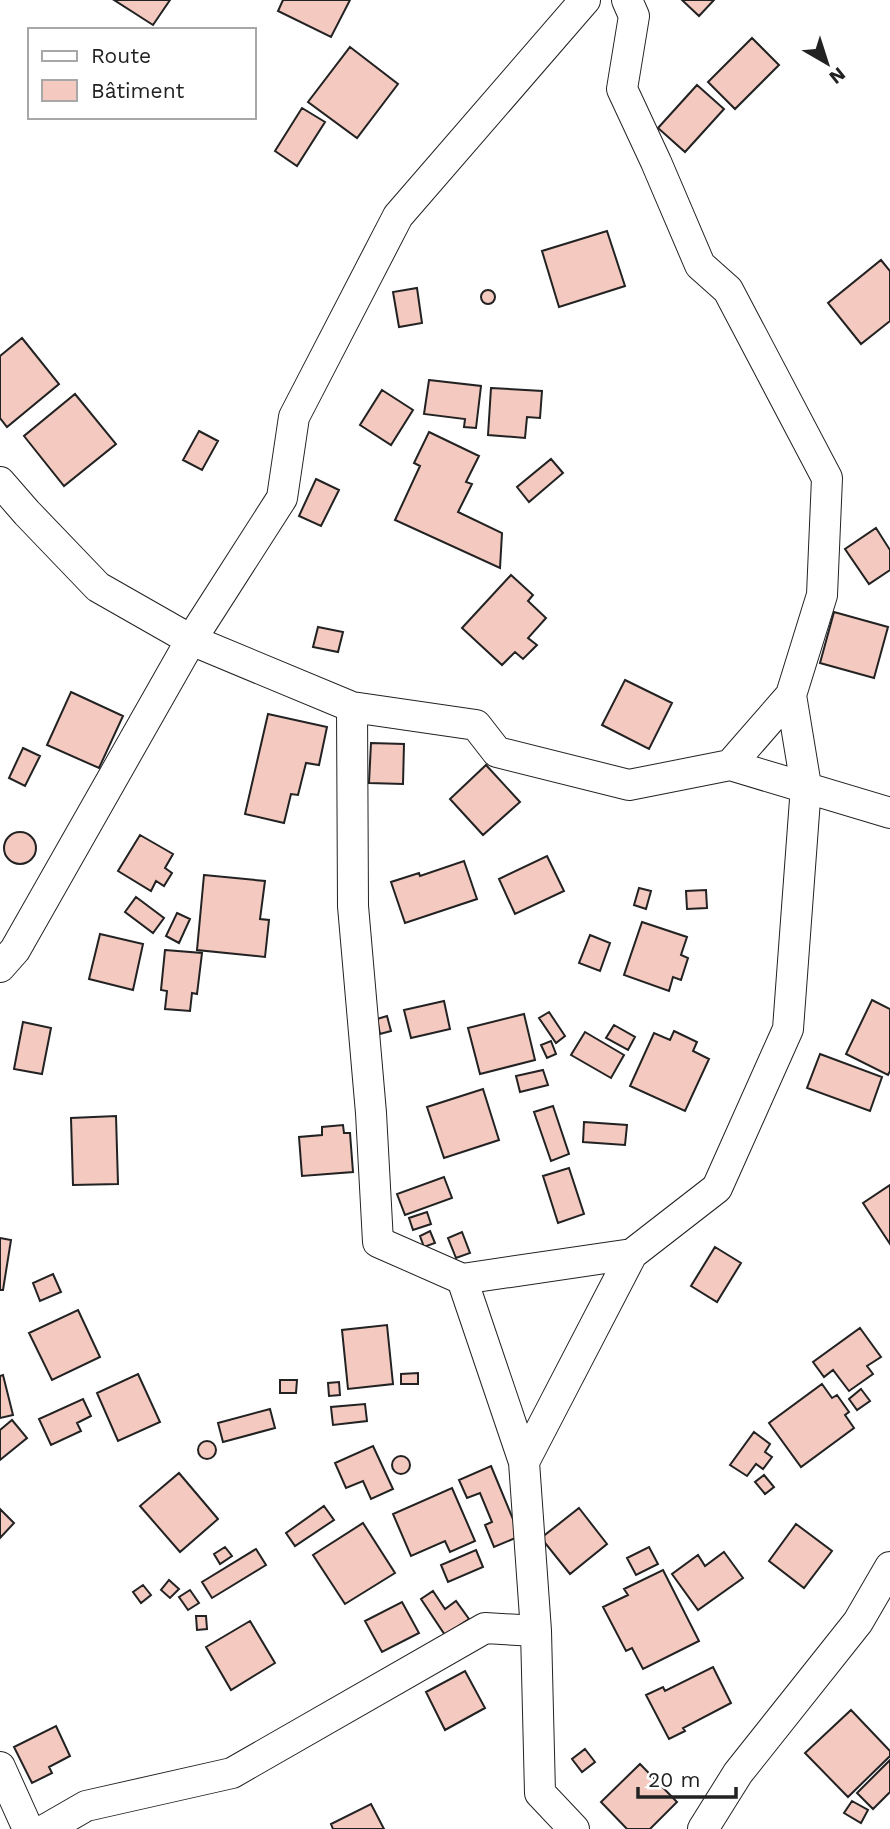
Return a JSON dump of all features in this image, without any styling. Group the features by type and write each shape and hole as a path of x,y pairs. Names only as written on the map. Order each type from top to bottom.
{"street":[{"path":"0,967 15,950 191,640 282,498 294,417 398,216 585,0"},
{"path":"627,0 634,16 622,89 700,265 728,290 827,478 822,595 791,695 730,765"},
{"path":"0,482 98,587 191,640 352,707 475,725 497,752 629,785 730,765 890,813"},
{"path":"524,1462 632,1254 717,1188 788,1028 806,786 791,695"},
{"path":"352,707 353,906 378,1242 462,1279 632,1254"},
{"path":"462,1279 524,1462 536,1631 540,1793 574,1829"},
{"path":"703,1829 738,1773 858,1622 890,1566"},
{"path":"46,1829 86,1806 232,1773 485,1628 536,1631"},
{"path":"0,1767 28,1829"}],"building":[{"path":"114,0 170,0 153,25"},
{"path":"283,0 350,0 331,37 278,11"},
{"path":"682,0 714,0 699,16"},
{"path":"752,38 779,65 735,109 708,82"},
{"path":"350,47 398,84 357,138 308,102"},
{"path":"697,85 724,109 685,152 658,128"},
{"path":"302,108 325,122 297,166 275,151"},
{"path":"607,231 625,286 559,307 542,251"},
{"path":"881,260 890,271 890,321 861,344 828,303"},
{"path":"417,288 422,323 399,327 393,292"},
{"path":"488,290 493,292 493,302 488,304 483,302 481,297 483,292"},
{"path":"22,338 59,384 7,427 0,418 0,356"},
{"path":"429,380 481,386 476,428 464,427 465,419 424,414"},
{"path":"491,388 542,391 540,418 527,417 525,438 488,435"},
{"path":"382,390 413,410 391,445 360,425"},
{"path":"75,394 116,444 64,486 24,436"},
{"path":"199,431 218,441 202,470 183,460"},
{"path":"429,432 479,456 466,482 472,484 458,512 502,533 500,568 395,520 420,466 414,463"},
{"path":"551,459 563,473 529,502 517,487"},
{"path":"316,479 339,490 321,526 299,516"},
{"path":"876,528 890,550 890,570 869,584 845,549"},
{"path":"511,575 533,595 528,601 546,618 528,638 537,645 523,659 515,652 502,665 462,628"},
{"path":"834,612 888,627 874,678 820,663"},
{"path":"318,627 343,632 338,652 313,647"},
{"path":"625,680 672,703 649,749 602,725"},
{"path":"71,692 123,716 99,768 47,745"},
{"path":"268,714 327,727 319,765 306,763 298,795 291,794 284,823 245,814"},
{"path":"371,743 404,744 403,784 369,783"},
{"path":"23,748 40,756 25,786 9,778"},
{"path":"486,765 520,802 483,835 450,799"},
{"path":"20,832 31,837 36,848 31,859 20,864 9,859 4,848 9,837"},
{"path":"140,835 173,854 165,868 172,873 164,886 156,881 151,891 118,871"},
{"path":"547,856 564,891 515,914 499,879"},
{"path":"464,861 477,899 405,923 391,882 419,873 420,876"},
{"path":"204,875 265,881 260,919 269,920 265,957 197,950"},
{"path":"639,888 651,891 646,909 634,905"},
{"path":"706,890 707,908 687,909 686,891"},
{"path":"136,897 164,918 153,933 125,912"},
{"path":"177,913 190,919 179,943 166,936"},
{"path":"642,922 687,937 681,955 688,958 681,980 673,977 669,991 624,975"},
{"path":"100,934 143,944 133,990 89,979"},
{"path":"590,935 610,943 600,971 579,963"},
{"path":"165,950 202,953 197,994 192,993 190,1011 165,1009 167,991 161,990"},
{"path":"872,1000 890,1009 888,1075 846,1054"},
{"path":"444,1001 450,1029 411,1038 404,1010"},
{"path":"549,1012 565,1036 556,1043 539,1018"},
{"path":"524,1014 535,1060 480,1074 468,1028"},
{"path":"387,1016 391,1031 380,1034 377,1019"},
{"path":"23,1022 51,1028 42,1074 14,1069"},
{"path":"614,1025 635,1037 628,1050 606,1038"},
{"path":"674,1031 697,1042 693,1051 709,1059 685,1111 630,1086 654,1033 670,1040"},
{"path":"585,1032 624,1055 611,1078 571,1055"},
{"path":"551,1041 556,1054 547,1058 541,1045"},
{"path":"820,1054 882,1077 870,1111 807,1088"},
{"path":"543,1070 548,1085 520,1092 516,1076"},
{"path":"483,1089 499,1140 444,1158 427,1107"},
{"path":"553,1106 569,1154 551,1161 534,1112"},
{"path":"116,1116 118,1184 73,1185 71,1118"},
{"path":"584,1122 627,1125 625,1145 583,1142"},
{"path":"343,1125 344,1133 350,1133 353,1172 302,1176 299,1137 322,1135 322,1127"},
{"path":"569,1168 584,1214 558,1223 543,1176"},
{"path":"444,1177 452,1198 405,1215 397,1194"},
{"path":"890,1185 890,1244 863,1203"},
{"path":"427,1212 431,1224 413,1230 409,1218"},
{"path":"430,1231 435,1243 424,1247 420,1236"},
{"path":"462,1232 470,1253 456,1258 448,1238"},
{"path":"0,1238 11,1240 3,1290 0,1290"},
{"path":"715,1247 741,1263 717,1302 691,1286"},
{"path":"53,1274 61,1292 40,1301 33,1283"},
{"path":"78,1310 100,1357 52,1380 29,1333"},
{"path":"387,1325 393,1384 348,1389 342,1330"},
{"path":"860,1328 881,1357 867,1366 873,1374 849,1391 833,1370 824,1377 813,1362"},
{"path":"418,1373 418,1384 401,1384 401,1374"},
{"path":"138,1374 160,1422 118,1441 97,1393"},
{"path":"3,1375 13,1415 0,1418 0,1376"},
{"path":"280,1380 297,1380 296,1393 280,1393"},
{"path":"339,1382 340,1395 329,1396 328,1383"},
{"path":"822,1384 832,1398 837,1395 849,1412 845,1415 854,1428 801,1467 769,1423"},
{"path":"861,1389 870,1401 857,1410 849,1399"},
{"path":"83,1399 91,1416 77,1423 81,1431 51,1445 39,1419"},
{"path":"365,1404 367,1421 333,1425 331,1407"},
{"path":"270,1409 275,1428 223,1442 218,1423"},
{"path":"12,1420 27,1438 0,1460 0,1430"},
{"path":"754,1432 770,1444 765,1452 772,1457 763,1469 756,1464 747,1476 730,1465"},
{"path":"207,1441 213,1444 216,1450 213,1456 207,1459 201,1456 198,1450 201,1444"},
{"path":"373,1446 393,1489 371,1499 363,1481 346,1488 335,1463"},
{"path":"401,1456 407,1459 410,1465 407,1471 401,1474 395,1471 392,1465 395,1459"},
{"path":"491,1466 520,1536 494,1547 485,1525 492,1522 480,1493 467,1498 459,1480"},
{"path":"179,1473 218,1519 180,1552 140,1506"},
{"path":"764,1475 774,1487 765,1494 755,1482"},
{"path":"452,1488 475,1541 450,1552 445,1541 411,1556 393,1514"},
{"path":"324,1506 334,1520 295,1546 286,1533"},
{"path":"579,1508 607,1544 570,1574 541,1538"},
{"path":"0,1509 14,1523 0,1538"},
{"path":"363,1523 395,1573 345,1604 313,1555"},
{"path":"796,1524 832,1551 804,1588 769,1561"},
{"path":"225,1547 232,1556 220,1564 214,1554"},
{"path":"649,1547 658,1564 636,1575 627,1558"},
{"path":"256,1549 266,1565 212,1598 202,1582"},
{"path":"476,1550 483,1567 448,1582 441,1565"},
{"path":"724,1552 743,1578 698,1610 672,1574 698,1555 705,1566"},
{"path":"663,1570 699,1641 643,1669 632,1648 626,1651 603,1607 628,1595 624,1589"},
{"path":"169,1580 179,1589 170,1598 161,1590"},
{"path":"143,1585 151,1595 141,1603 133,1592"},
{"path":"190,1590 199,1603 188,1610 179,1597"},
{"path":"433,1591 445,1609 456,1601 469,1619 445,1635 421,1599"},
{"path":"402,1602 419,1633 382,1652 365,1621"},
{"path":"196,1616 206,1616 207,1629 197,1630"},
{"path":"250,1621 275,1663 231,1690 206,1647"},
{"path":"713,1667 731,1703 683,1728 685,1731 669,1739 646,1695 663,1687 665,1691"},
{"path":"465,1671 485,1708 445,1730 426,1692"},
{"path":"851,1710 890,1751 890,1756 848,1797 805,1753"},
{"path":"56,1726 70,1756 49,1767 52,1773 32,1783 14,1747"},
{"path":"585,1749 595,1762 582,1772 572,1759"},
{"path":"890,1760 890,1792 873,1809 857,1793"},
{"path":"640,1764 677,1802 650,1829 627,1829 601,1802"},
{"path":"852,1801 868,1810 861,1823 844,1813"},
{"path":"371,1804 384,1829 333,1829 331,1824"}]}
